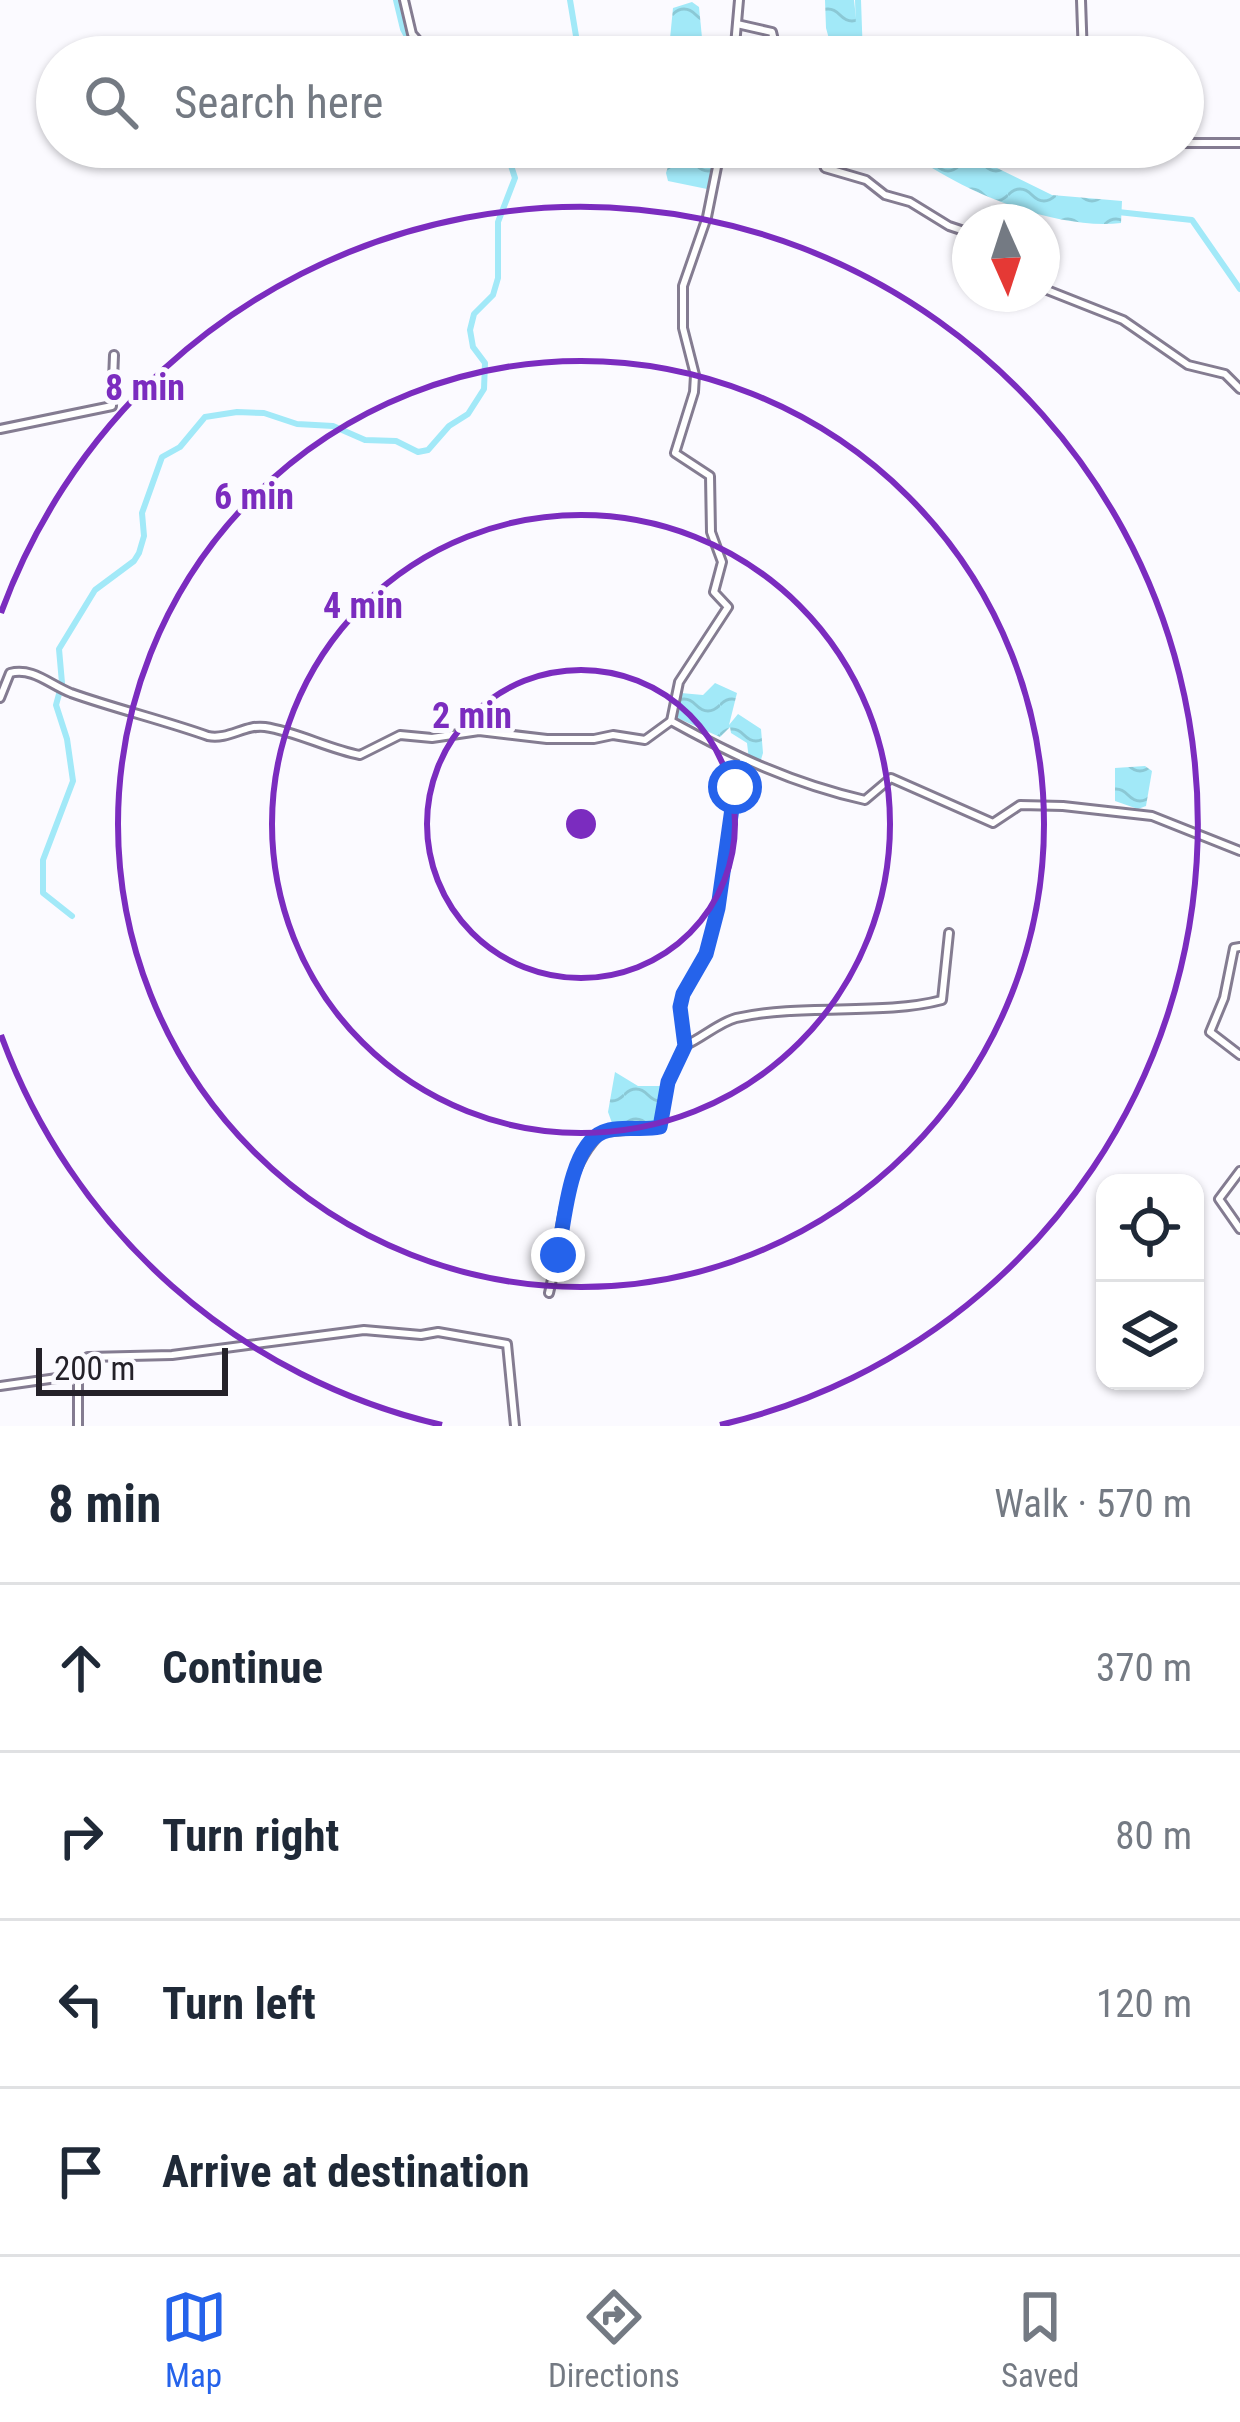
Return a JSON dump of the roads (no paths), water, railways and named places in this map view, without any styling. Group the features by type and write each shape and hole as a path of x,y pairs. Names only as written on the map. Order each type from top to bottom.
{"street":[{"path":"404,0 414,36"},
{"path":"736,36 739,0"},
{"path":"1081,0 1082,36"},
{"path":"737,24 773,36"},
{"path":"1204,143 1240,143"},
{"path":"0,698 10,673 21,671 69,692 208,736 267,728 360,755 400,735 432,738 478,731 575,740 613,735 645,740 671,721 680,682 728,607 714,592 722,562 711,532 710,476 675,453 695,375 680,304 717,168"},
{"path":"824,168 866,180 885,195 910,202 952,227"},
{"path":"1060,295 1123,320 1188,365 1225,374 1240,389"},
{"path":"0,429 112,406 114,355"},
{"path":"671,721 743,761 865,800 891,778 992,823 1030,803 1152,816 1240,851"},
{"path":"549,1293 571,1180 581,1156 602,1132 660,1127 668,1082 685,1046 680,1007 712,931 743,761"},
{"path":"685,1046 737,1018 943,1000 949,932"},
{"path":"1240,947 1234,948 1224,998 1210,1032 1240,1055"},
{"path":"1240,1171 1219,1198 1240,1229"},
{"path":"78,1426 78,1375 88,1357 172,1355 333,1331 438,1332 507,1344 514,1426"},
{"path":"0,1386 78,1375"}],"water":[{"path":"825,0 854,0 858,36 828,36"},
{"path":"692,2 699,7 702,36 670,36 673,8"},
{"path":"668,168 712,168 707,189 668,181"},
{"path":"932,168 997,168 1052,195 1122,201 1121,223 1060,219 1060,204 1006,204"},
{"path":"715,683 737,693 729,725 738,714 761,729 760,763 749,760 747,743 731,733 730,727 720,737 675,717 681,693 703,695"},
{"path":"1145,766 1152,771 1146,806 1138,809 1115,801 1115,768"},
{"path":"615,1072 638,1086 662,1086 659,1125 631,1128 612,1123 608,1112"}],"waterway":[{"path":"396,0 407,36"},
{"path":"570,0 576,36"},
{"path":"858,0 859,36"},
{"path":"72,916 43,893 43,860 73,781 56,705 62,683 59,649 95,590 139,553 144,536 142,513 162,457 180,447 205,417 237,412 333,426 365,440 396,441 418,452 428,450 449,426 468,414 484,389 485,363 473,347 470,330 474,314 493,295 498,278 498,222 515,178 512,168"},
{"path":"1118,212 1192,220 1240,289"}]}
